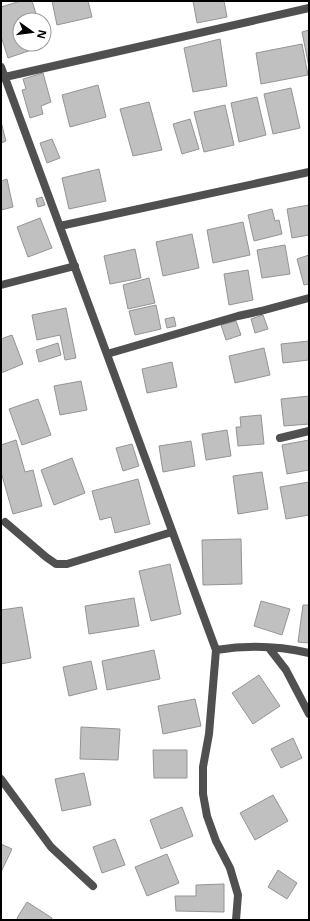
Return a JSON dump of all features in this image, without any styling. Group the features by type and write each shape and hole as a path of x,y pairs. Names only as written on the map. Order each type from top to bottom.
{"street":[{"path":"5,77 309,8"},
{"path":"1,67 216,650 209,734 204,767 203,794 207,816 216,841 230,868 238,895 236,920"},
{"path":"60,226 309,172"},
{"path":"1,285 75,266"},
{"path":"107,354 238,316 309,298"},
{"path":"280,438 309,431"},
{"path":"4,522 56,564 67,564 172,532"},
{"path":"216,650 238,647 290,649 309,653"},
{"path":"269,648 286,670 309,714"},
{"path":"1,779 51,847 93,886"}],"building":[{"path":"21,1 32,1 35,12 12,12 12,52 26,52 8,58 1,36 1,7"},
{"path":"52,1 88,1 92,17 57,25"},
{"path":"193,1 224,1 227,17 197,23"},
{"path":"309,30 309,67 302,32"},
{"path":"220,39 227,86 193,92 184,48"},
{"path":"302,44 308,75 261,84 256,53"},
{"path":"43,73 51,102 41,106 43,114 30,118 22,90 26,89 23,79"},
{"path":"98,85 106,117 70,127 62,95"},
{"path":"291,88 300,128 273,134 264,94"},
{"path":"257,97 266,135 239,142 231,103"},
{"path":"149,102 162,150 133,156 120,109"},
{"path":"225,105 234,145 204,152 194,112"},
{"path":"190,119 199,149 182,154 173,124"},
{"path":"1,122 6,141 1,143"},
{"path":"52,139 60,158 47,163 40,143"},
{"path":"99,169 106,201 69,209 62,178"},
{"path":"7,179 13,207 1,210 1,181"},
{"path":"42,197 45,205 38,207 36,199"},
{"path":"309,205 309,235 292,238 287,209"},
{"path":"272,209 275,221 279,220 282,234 254,241 248,215"},
{"path":"40,218 52,248 28,257 17,227"},
{"path":"243,222 250,255 213,263 207,230"},
{"path":"192,234 199,268 163,276 156,242"},
{"path":"285,245 290,274 262,278 257,250"},
{"path":"135,249 141,278 110,284 104,256"},
{"path":"309,255 309,284 304,285 297,259"},
{"path":"248,270 253,300 229,305 224,274"},
{"path":"149,278 155,303 128,309 123,285"},
{"path":"156,305 161,329 135,335 129,311"},
{"path":"66,308 76,358 65,360 60,335 37,340 32,315"},
{"path":"263,315 268,329 255,333 251,319"},
{"path":"174,317 176,326 167,328 165,319"},
{"path":"236,321 241,335 226,340 221,325"},
{"path":"12,335 23,364 1,373 1,339"},
{"path":"309,341 309,360 283,363 281,344"},
{"path":"58,343 61,355 39,362 36,350"},
{"path":"264,348 270,375 235,383 229,356"},
{"path":"172,362 177,387 147,393 142,369"},
{"path":"81,381 87,410 60,415 54,386"},
{"path":"309,396 309,424 284,426 281,399"},
{"path":"38,399 51,435 22,445 9,409"},
{"path":"261,415 264,444 238,446 236,427 241,427 240,417"},
{"path":"227,430 231,456 206,460 202,434"},
{"path":"16,440 25,472 33,470 42,506 13,514 1,472 1,445"},
{"path":"309,440 309,470 287,474 282,445"},
{"path":"191,441 195,466 163,472 159,446"},
{"path":"132,444 139,466 123,471 116,448"},
{"path":"72,458 85,493 54,505 41,470"},
{"path":"262,472 268,509 238,514 233,476"},
{"path":"138,479 150,524 115,533 111,517 100,520 92,491"},
{"path":"309,482 309,515 286,519 280,487"},
{"path":"241,539 242,584 203,585 202,540"},
{"path":"170,564 181,614 151,621 139,571"},
{"path":"134,598 139,626 89,634 85,606"},
{"path":"261,601 290,609 282,635 254,626"},
{"path":"303,605 309,605 309,643 298,642"},
{"path":"22,607 31,658 1,664 1,610"},
{"path":"154,650 160,679 107,690 102,661"},
{"path":"91,661 97,689 69,696 63,667"},
{"path":"259,675 280,706 253,724 232,693"},
{"path":"195,699 201,726 163,734 158,706"},
{"path":"81,727 120,729 118,760 80,759"},
{"path":"293,738 302,758 281,768 271,749"},
{"path":"153,750 187,750 187,778 154,778"},
{"path":"84,773 91,805 62,811 55,779"},
{"path":"273,795 288,821 255,840 240,813"},
{"path":"182,807 193,836 161,849 150,820"},
{"path":"115,839 125,865 102,873 93,847"},
{"path":"1,844 12,849 1,872"},
{"path":"167,854 179,883 147,896 135,867"},
{"path":"278,870 297,883 287,899 268,887"},
{"path":"224,884 224,912 176,911 175,896 196,896 196,885"},
{"path":"27,902 52,918 51,920 18,920 17,918"}]}
